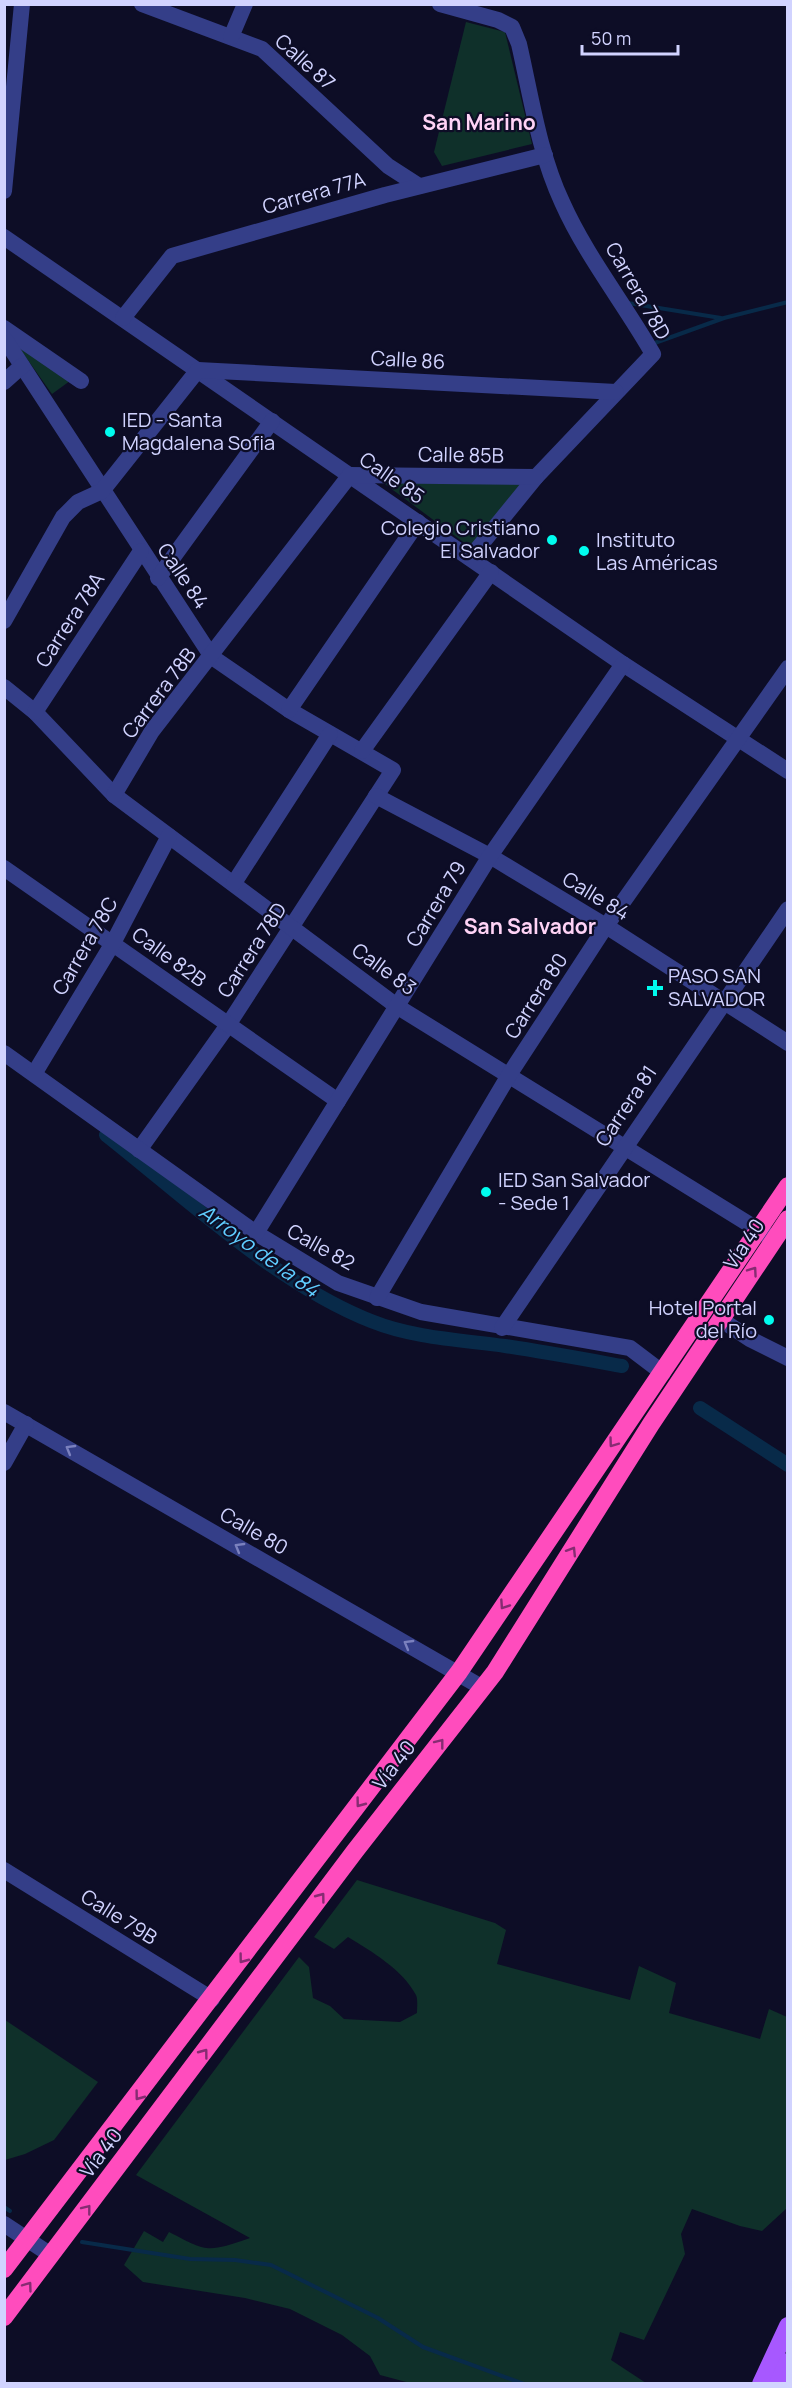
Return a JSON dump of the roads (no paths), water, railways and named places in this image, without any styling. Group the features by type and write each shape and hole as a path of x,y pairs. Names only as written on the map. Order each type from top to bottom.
{"highway":[{"name":"Vía 40","path":"4,2269 213,1999 459,1672 788,1186"},
{"name":"Vía 40","path":"4,2317 125,2161 350,1859 483,1688 720,1319 787,1222"},
{"path":"328,1846 350,1859"}],"main road":[{"path":"761,2384 788,2326"},
{"path":"778,2384 788,2362"}],"street":[{"path":"4,191 22,4"},
{"name":"Calle 87","path":"142,4 262,49 388,166 419,186"},
{"path":"231,37 245,4"},
{"name":"Carrera 78D","path":"440,4 498,20 512,27 519,44 544,155 562,202 619,301 653,354 536,477 470,558"},
{"name":"Carrera 77A","path":"123,318 172,256 385,195 544,155"},
{"path":"385,195 388,166"},
{"name":"Calle 85","path":"4,237 623,664 788,771"},
{"path":"4,328 81,381"},
{"name":"Calle 84","path":"4,338 158,578 212,657 289,710 393,770"},
{"path":"4,382 22,366"},
{"path":"4,621 63,517 78,502 102,491 198,370"},
{"name":"Calle 86","path":"198,370 616,392"},
{"path":"158,578 272,421"},
{"name":"Calle 85B","path":"350,475 536,477"},
{"name":"Carrera 78B","path":"114,795 152,731 212,657 350,475"},
{"path":"289,710 418,522"},
{"name":"Carrera 78A","path":"35,712 141,551"},
{"path":"362,751 491,572"},
{"name":"Carrera 79","path":"256,1233 490,856 623,664"},
{"name":"Carrera 80","path":"378,1298 509,1075 606,926 788,668"},
{"name":"Calle 83","path":"4,687 35,712 114,795 398,1006 774,1240"},
{"path":"234,883 330,734"},
{"name":"Carrera 78D","path":"139,1150 228,1025 393,770"},
{"name":"Calle 84","path":"376,796 490,856 606,926 788,1043"},
{"name":"Carrera 78C","path":"34,1074 113,942 169,836"},
{"name":"Calle 82B","path":"4,868 338,1101"},
{"name":"Carrera 81","path":"502,1328 624,1145 788,909"},
{"name":"Calle 82","path":"4,1053 256,1233 338,1283 421,1312 502,1328 630,1348 663,1373"},
{"path":"768,1214 787,1222"},
{"path":"720,1319 750,1339 788,1358"},
{"name":"Calle 80","path":"4,1412 459,1672 483,1688"},
{"path":"4,1463 26,1424"},
{"name":"Calle 79B","path":"4,1870 213,1999"},
{"path":"4,2224 51,2255"}],"waterway":[{"path":"652,344 724,318 788,302"},
{"path":"628,303 721,318"},
{"name":"Arroyo de la 84","path":"106,1135 200,1212 267,1262 336,1305 371,1321 420,1335 520,1348 622,1366"},
{"name":"Arroyo de la 84","path":"700,1408 788,1465"},
{"path":"4,2207 10,2211"},
{"path":"82,2242 190,2259 235,2260 271,2265 378,2318 423,2347 524,2384"}],"place":[{"name":"IED - Santa Magdalena Sofia","path":"110,432"},
{"name":"Colegio Cristiano El Salvador","path":"552,540"},
{"name":"Instituto Las Américas","path":"584,551"},
{"name":"PASO SAN SALVADOR","path":"655,988"},
{"name":"IED San Salvador - Sede 1","path":"486,1192"},
{"name":"Hotel Portal del Río","path":"769,1320"}],"district":[{"name":"San Marino","path":"479,123"},
{"name":"San Salvador","path":"530,927"}]}
